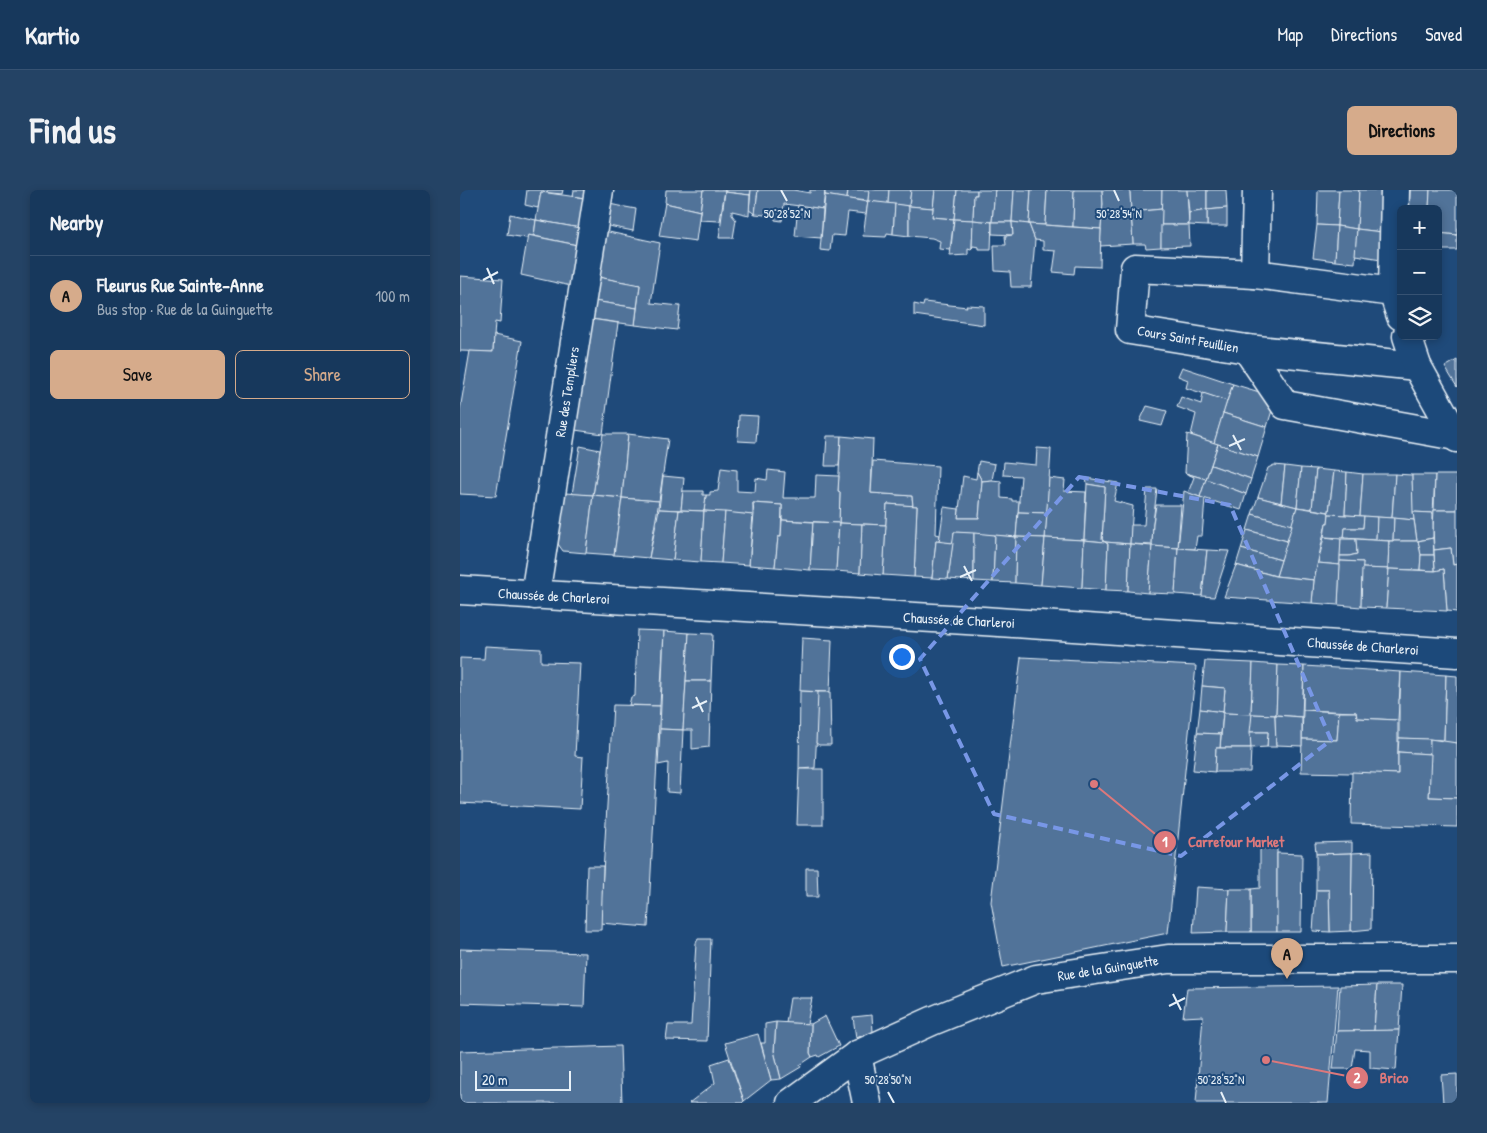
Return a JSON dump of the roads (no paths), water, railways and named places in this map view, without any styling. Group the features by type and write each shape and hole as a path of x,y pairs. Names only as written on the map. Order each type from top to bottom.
{"street":[{"name":"Rue des Templiers","path":"535,595 599,190"},
{"path":"1255,274 1258,190"},
{"name":"Cours Saint Feuillien","path":"1395,190 1397,304 1255,274 1135,268 1130,330 1247,349 1417,366"},
{"name":"Cours Saint Feuillien","path":"1408,340 1417,366 1456,437"},
{"name":"Cours Saint Feuillien","path":"1247,349 1285,405 1456,437"},
{"name":"Chaussée de Charleroi","path":"460,590 974,620 1457,653"},
{"name":"Rue de la Guinguette","path":"791,1103 857,1054 932,1021 1036,980 1168,959 1457,959"},
{"path":"857,1054 867,1103"}],"place":[{"name":"Carrefour Market","path":"1094,784"},
{"name":"Fleurus Rue Sainte-Anne","path":"1287,979"},
{"name":"Brico","path":"1266,1060"}]}
